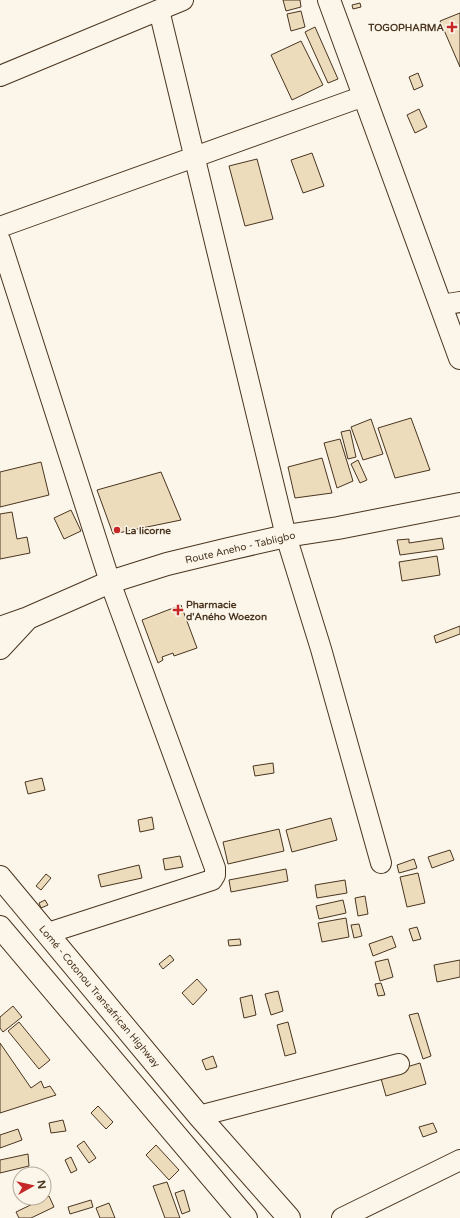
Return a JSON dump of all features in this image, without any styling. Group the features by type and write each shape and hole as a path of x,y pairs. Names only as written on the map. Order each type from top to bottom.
{"main road":[{"path":"329,0 364,96 450,304 460,358"},
{"name":"Route Aneho - Tabligbo","path":"0,628 28,618 110,582 175,562 286,536 338,528 460,504"},
{"path":"0,648 28,618"},
{"name":"Lomé - Cotonou Transafrican Highway","path":"0,877 199,1116 289,1218"},
{"path":"0,927 246,1218"}],"street":[{"path":"0,76 183,0"},
{"path":"159,10 286,536 321,649 381,863"},
{"path":"0,227 364,96"},
{"path":"0,240 110,582 215,868 215,875 212,880 48,933"},
{"path":"199,1116 399,1064"},
{"path":"342,1218 460,1160"}],"building":[{"path":"283,0 300,0 301,7 286,11"},
{"path":"360,3 361,7 353,9 352,5"},
{"path":"301,11 305,27 291,31 287,14"},
{"path":"460,13 460,67 440,21"},
{"path":"315,27 338,79 328,83 305,32"},
{"path":"301,41 323,85 292,100 271,55"},
{"path":"418,73 423,86 414,90 409,77"},
{"path":"419,109 427,127 415,133 407,115"},
{"path":"312,153 324,186 303,193 291,160"},
{"path":"257,159 273,219 245,226 229,166"},
{"path":"411,418 430,470 395,478 378,428"},
{"path":"371,419 383,454 363,460 351,427"},
{"path":"350,430 356,457 348,459 341,432"},
{"path":"340,439 353,481 337,488 324,443"},
{"path":"322,458 332,493 295,498 288,467"},
{"path":"358,460 367,480 360,483 351,464"},
{"path":"41,462 49,495 0,507 0,472"},
{"path":"161,472 181,520 113,534 97,490"},
{"path":"71,510 81,531 64,539 54,518"},
{"path":"12,512 17,539 27,537 30,553 0,559 0,514"},
{"path":"442,538 444,549 400,555 397,540 409,539 409,543"},
{"path":"437,556 440,575 402,581 399,562"},
{"path":"181,605 197,648 174,656 173,653 162,657 163,660 158,663 142,620"},
{"path":"460,626 460,634 436,643 434,636"},
{"path":"273,763 274,773 255,776 253,766"},
{"path":"42,778 45,790 28,794 25,782"},
{"path":"152,817 154,829 140,832 138,820"},
{"path":"331,818 337,840 292,852 286,830"},
{"path":"279,829 284,851 228,864 223,842"},
{"path":"450,850 454,860 432,868 428,857"},
{"path":"180,856 183,867 165,870 163,859"},
{"path":"414,859 417,868 399,873 397,865"},
{"path":"139,865 142,878 101,887 98,875"},
{"path":"286,869 288,881 231,892 229,880"},
{"path":"418,873 425,903 407,907 400,877"},
{"path":"46,874 51,878 41,890 36,886"},
{"path":"345,880 347,893 317,898 315,885"},
{"path":"365,896 368,914 358,916 355,898"},
{"path":"45,900 48,905 41,908 39,903"},
{"path":"343,900 346,913 319,919 316,906"},
{"path":"346,918 349,937 322,942 318,923"},
{"path":"359,924 362,936 354,938 351,925"},
{"path":"417,927 421,939 413,941 409,929"},
{"path":"392,936 396,947 373,956 369,944"},
{"path":"240,939 241,945 229,946 228,940"},
{"path":"170,955 174,960 163,969 159,964"},
{"path":"388,959 393,977 380,981 375,962"},
{"path":"460,960 460,977 437,982 434,965"},
{"path":"197,979 207,990 193,1005 182,993"},
{"path":"381,983 385,995 378,996 375,984"},
{"path":"278,991 283,1011 271,1015 265,994"},
{"path":"252,995 256,1015 244,1018 240,998"},
{"path":"13,1006 22,1017 3,1032 0,1028 0,1017"},
{"path":"418,1013 431,1056 423,1059 409,1015"},
{"path":"19,1022 50,1060 39,1069 8,1031"},
{"path":"288,1022 296,1053 285,1056 277,1025"},
{"path":"0,1043 31,1088 41,1081 44,1088 50,1086 56,1095 0,1113"},
{"path":"213,1056 217,1067 206,1070 202,1060"},
{"path":"420,1063 426,1084 386,1096 380,1075"},
{"path":"98,1106 113,1122 106,1129 91,1113"},
{"path":"63,1120 66,1131 51,1133 49,1123"},
{"path":"433,1123 437,1132 423,1137 419,1127"},
{"path":"18,1129 22,1140 0,1148 0,1135"},
{"path":"84,1141 96,1158 89,1163 77,1146"},
{"path":"156,1145 179,1170 169,1180 146,1155"},
{"path":"28,1154 29,1166 12,1166 12,1170 0,1173 0,1160"},
{"path":"71,1157 77,1170 71,1173 65,1160"},
{"path":"167,1182 180,1218 165,1218 153,1186"},
{"path":"184,1190 190,1211 182,1214 175,1193"},
{"path":"91,1200 93,1207 70,1214 68,1207"},
{"path":"52,1203 54,1207 31,1218 19,1218 16,1212 28,1206 52,1206"},
{"path":"109,1203 115,1218 100,1218 96,1208"}],"place":[{"name":"TOGOPHARMA","path":"452,27"},
{"name":"La licorne","path":"117,530"},
{"name":"Pharmacie d'Aného Woezon","path":"178,610"}]}
